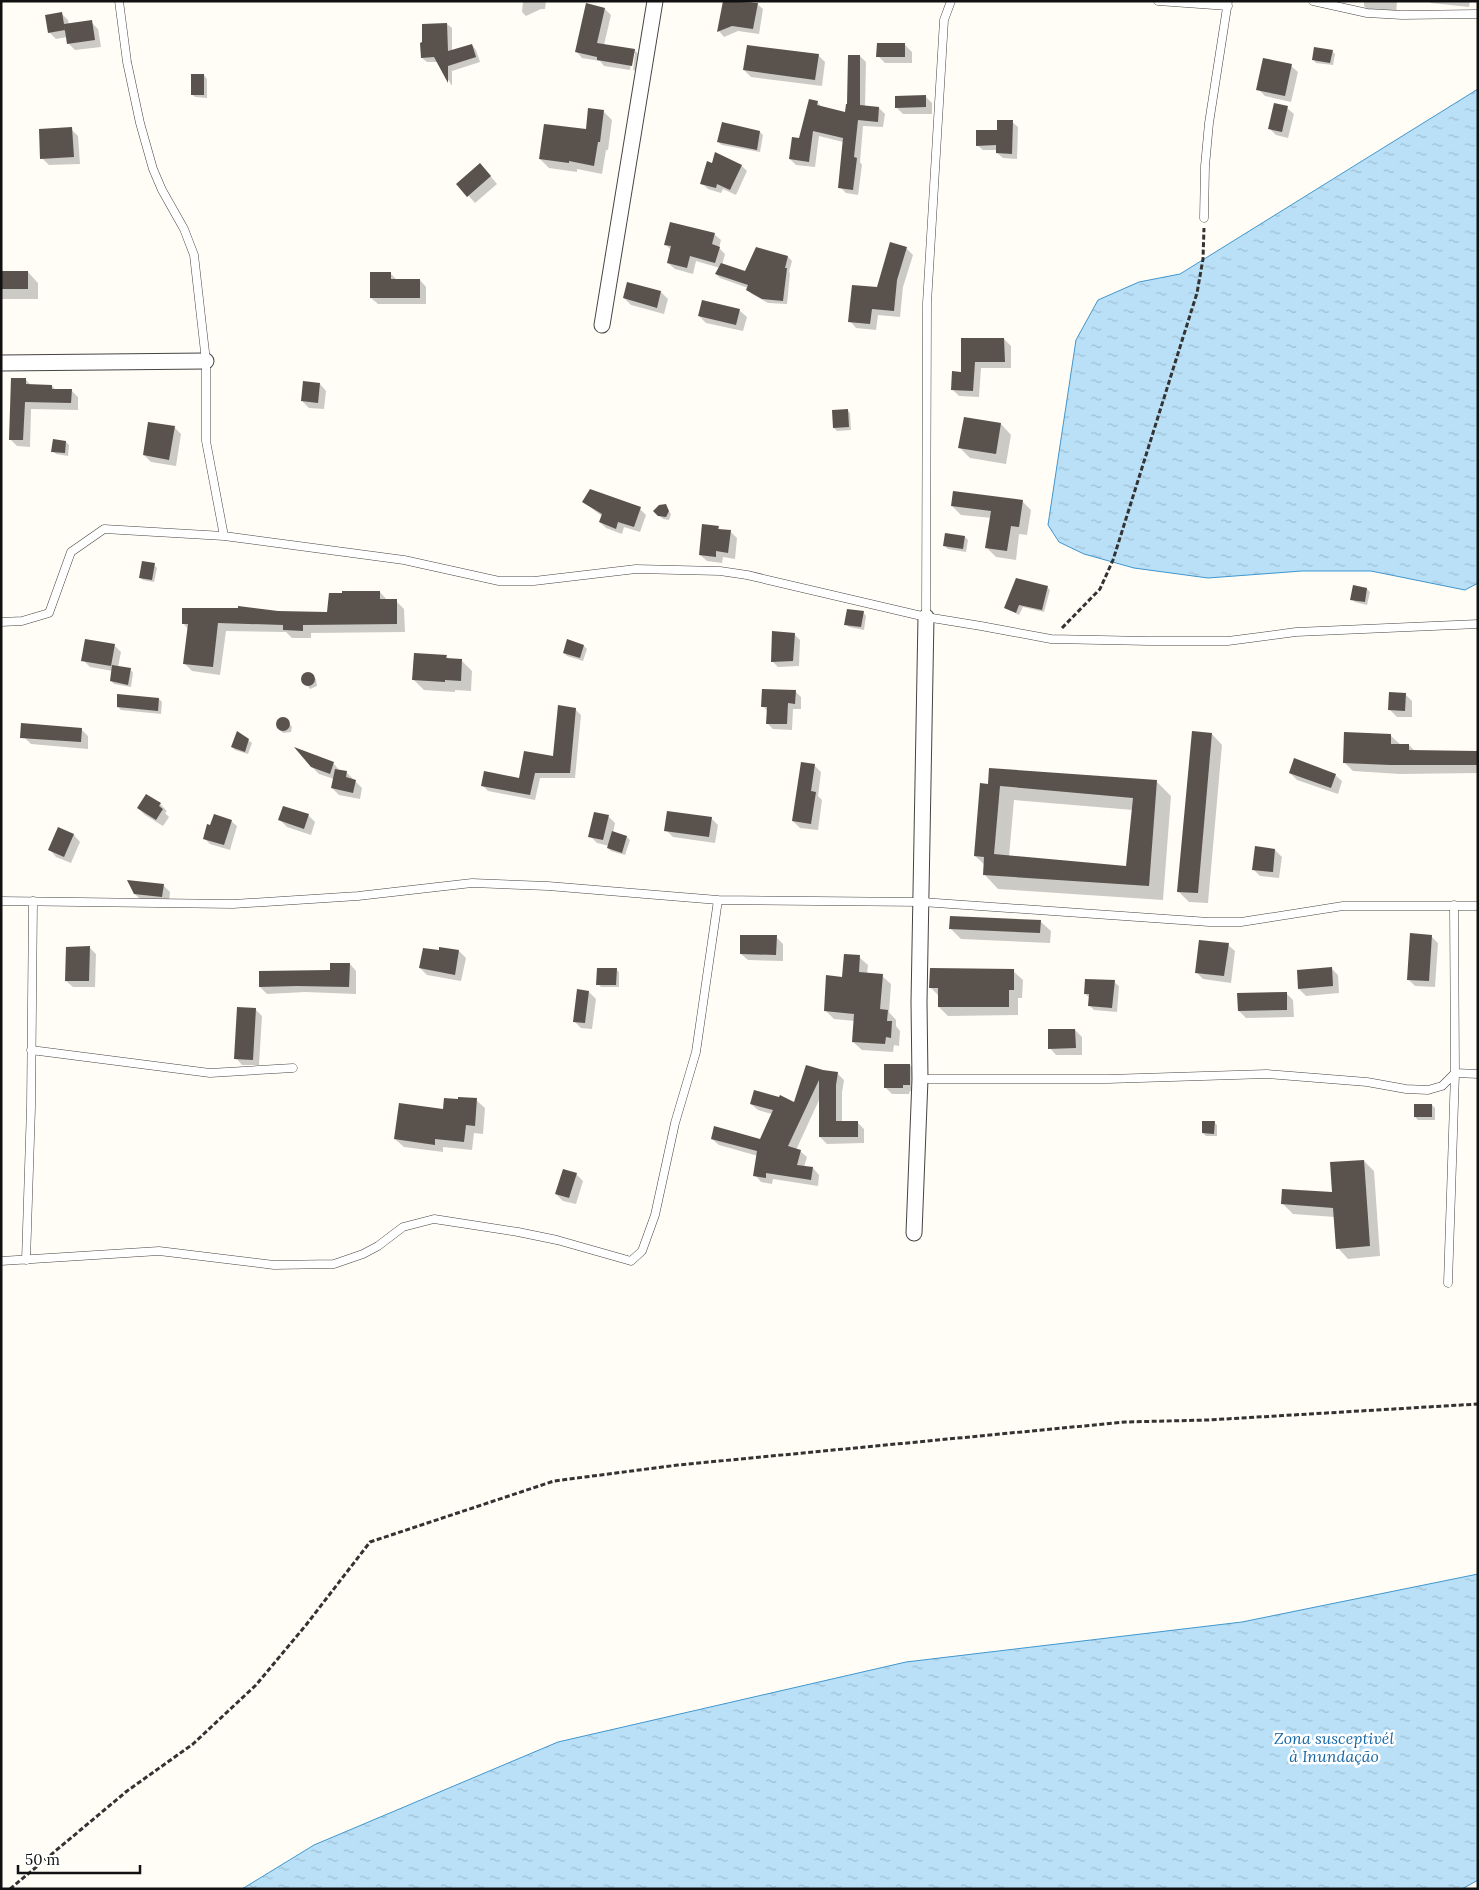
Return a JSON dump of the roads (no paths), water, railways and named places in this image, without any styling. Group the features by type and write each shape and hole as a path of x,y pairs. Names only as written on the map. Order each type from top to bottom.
{"street":[{"path":"602,325 654,1"},
{"path":"1,363 206,361"},
{"path":"914,1233 920,1079 919,1002 926,618"}],"lane":[{"path":"119,1 127,62 140,123 153,170 184,229 194,255 206,361 206,441 224,536"},
{"path":"926,618 927,303 944,20 951,1"},
{"path":"1158,1 1228,4 1209,123 1205,166 1204,218"},
{"path":"1313,1 1367,13 1402,16 1478,14"},
{"path":"1,622 22,621 49,613 71,552 104,529 224,536 404,560 499,581 534,581 636,569 720,571 747,575 926,618 1051,639 1228,641 1296,632 1478,624"},
{"path":"1,901 233,904 358,896 472,883 548,886 718,900 922,902 1209,922 1241,922 1343,906 1478,906"},
{"path":"1,1261 159,1250 274,1266 334,1264 363,1254 378,1246 403,1227 434,1219 548,1238 631,1261 642,1251 655,1215 675,1123 696,1052 718,900"},
{"path":"26,1260 33,901"},
{"path":"1448,1283 1454,1073 1454,905"},
{"path":"31,1050 210,1073 293,1068"},
{"path":"920,1079 1108,1079 1267,1074 1367,1082 1406,1089 1428,1090 1442,1086 1454,1073 1478,1074"}],"water":[{"path":"1478,89 1478,583 1465,590 1371,571 1302,571 1208,578 1134,568 1084,554 1059,542 1048,525 1076,340 1098,300 1139,282 1180,274"},
{"name":"Zona susceptivél à Inundação","path":"1478,1574 1478,1880 1462,1889 242,1889 314,1845 558,1742 906,1662 1242,1622"}]}
